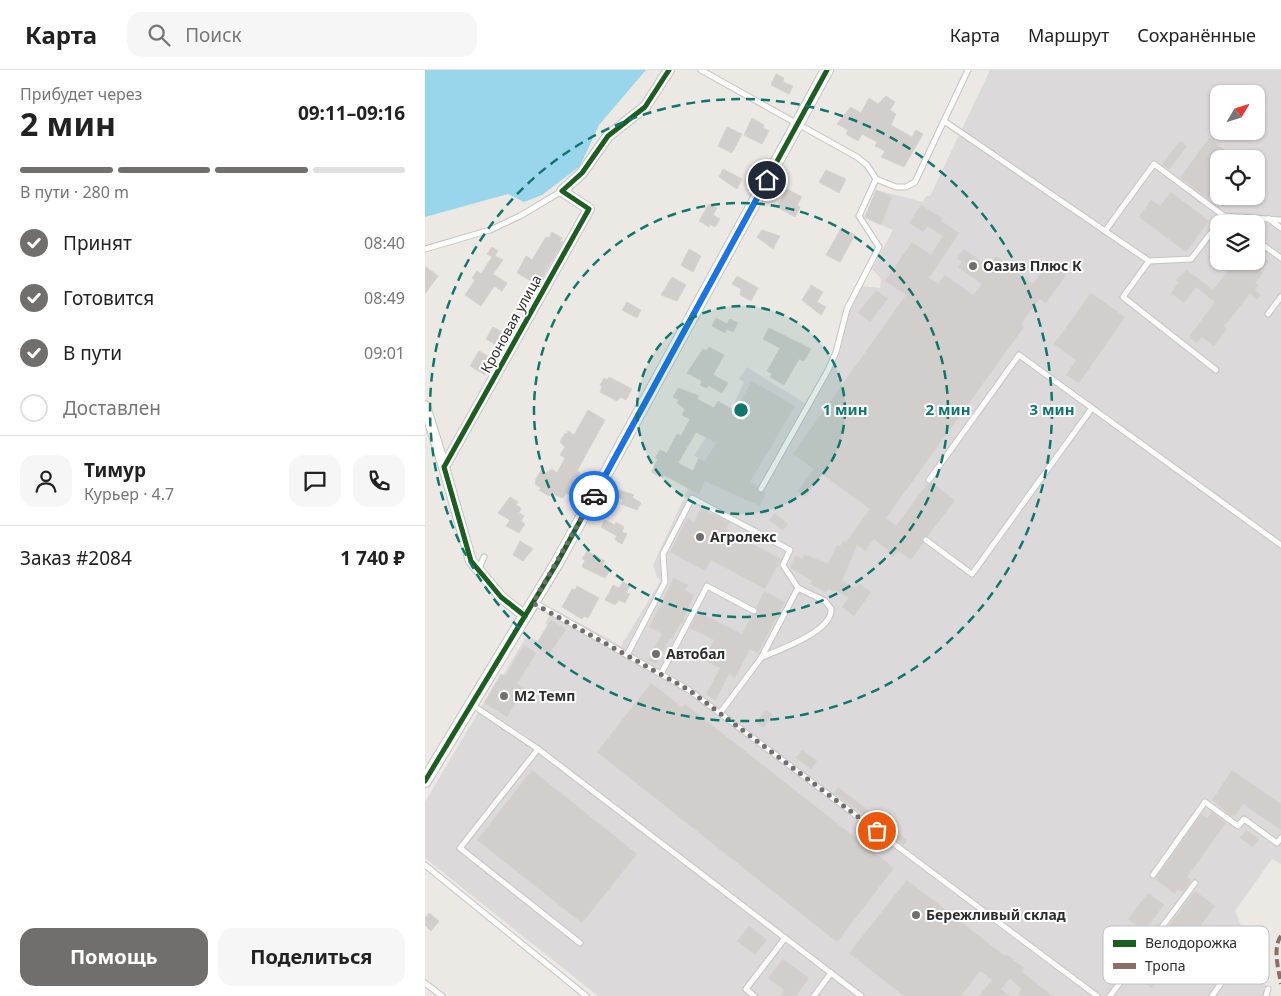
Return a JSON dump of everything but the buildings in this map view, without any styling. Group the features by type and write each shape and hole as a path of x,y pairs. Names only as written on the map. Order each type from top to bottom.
{"street":[{"path":"561,192 582,173 607,136 645,107 669,70"},
{"path":"425,781 533,603 827,70"},
{"name":"Кроновая улица","path":"444,467 589,209 561,192"},
{"path":"425,406 467,552 511,606 525,616"}],"lane":[{"path":"701,70 857,157 867,165 876,179 896,186 906,187 915,182 968,70"},
{"path":"944,120 1149,261 1191,259 1210,234"},
{"path":"1105,231 1155,164 1223,215"},
{"path":"761,489 837,352 847,309 879,247 859,216 876,179"},
{"path":"425,249 490,230 521,216 561,192"},
{"path":"1266,217 1281,220"},
{"path":"1266,217 1281,228"},
{"path":"1265,246 1281,258"},
{"path":"1149,261 1123,297 1216,370"},
{"path":"1268,314 1281,297"},
{"path":"929,480 1019,355 1281,545"},
{"path":"925,540 972,574 1092,408"},
{"path":"627,655 665,582 663,554 692,498 790,550 783,565 798,588 829,605 831,609 830,618 824,626 761,658"},
{"path":"483,557 483,572"},
{"path":"661,674 707,586 754,611"},
{"path":"720,712 761,658 798,588"},
{"path":"533,603 689,690 1097,996"},
{"path":"471,704 539,749 861,996"},
{"path":"539,749 460,848 580,943"},
{"path":"1153,875 1205,802 1239,826 1244,819 1277,843 1281,838"},
{"path":"425,865 586,996"},
{"path":"1163,926 1195,883"},
{"path":"754,996 746,989 785,938"},
{"path":"813,996 831,973"},
{"path":"425,983 442,996"},
{"path":"1110,996 1119,984"},
{"path":"1212,996 1221,984"},
{"path":"1266,996 1268,989"}],"shaded area":[{"path":"990,70 1281,70 1281,864 1272,859 1235,911 1241,926 1103,926 1103,984 1265,984 1270,996 598,996 425,858 425,802 501,674 503,675 525,639 529,637 538,641 548,625 545,623 554,609 621,646 661,580 657,577 653,565 688,489 685,487 699,458 694,456 706,437 719,435 744,382 739,379 747,367 811,407 839,354 850,310 863,286 880,288 881,279 872,269 893,230 864,218 876,190 923,202 926,196 930,196"}],"water":[{"path":"425,70 646,70 599,125 580,166 542,195 524,202 508,194 425,217"}],"marked path":[{"path":"1281,936 1277,947 1281,984"}],"cycle path":[{"path":"525,616 501,597 471,561 444,467 589,209 562,191 582,173 608,136 645,107 669,70"},
{"path":"425,781 557,563 827,70"}],"way so far":[{"path":"594,496 533,603 689,690 877,831"}],"place":[{"name":"Оазиз Плюс К","path":"973,266"},
{"name":"Агролекс","path":"700,537"},
{"name":"Автобал","path":"656,654"},
{"name":"М2 Темп","path":"504,696"},
{"name":"Бережливый склад","path":"916,915"}],"route":[{"path":"594,496 767,180"}]}
